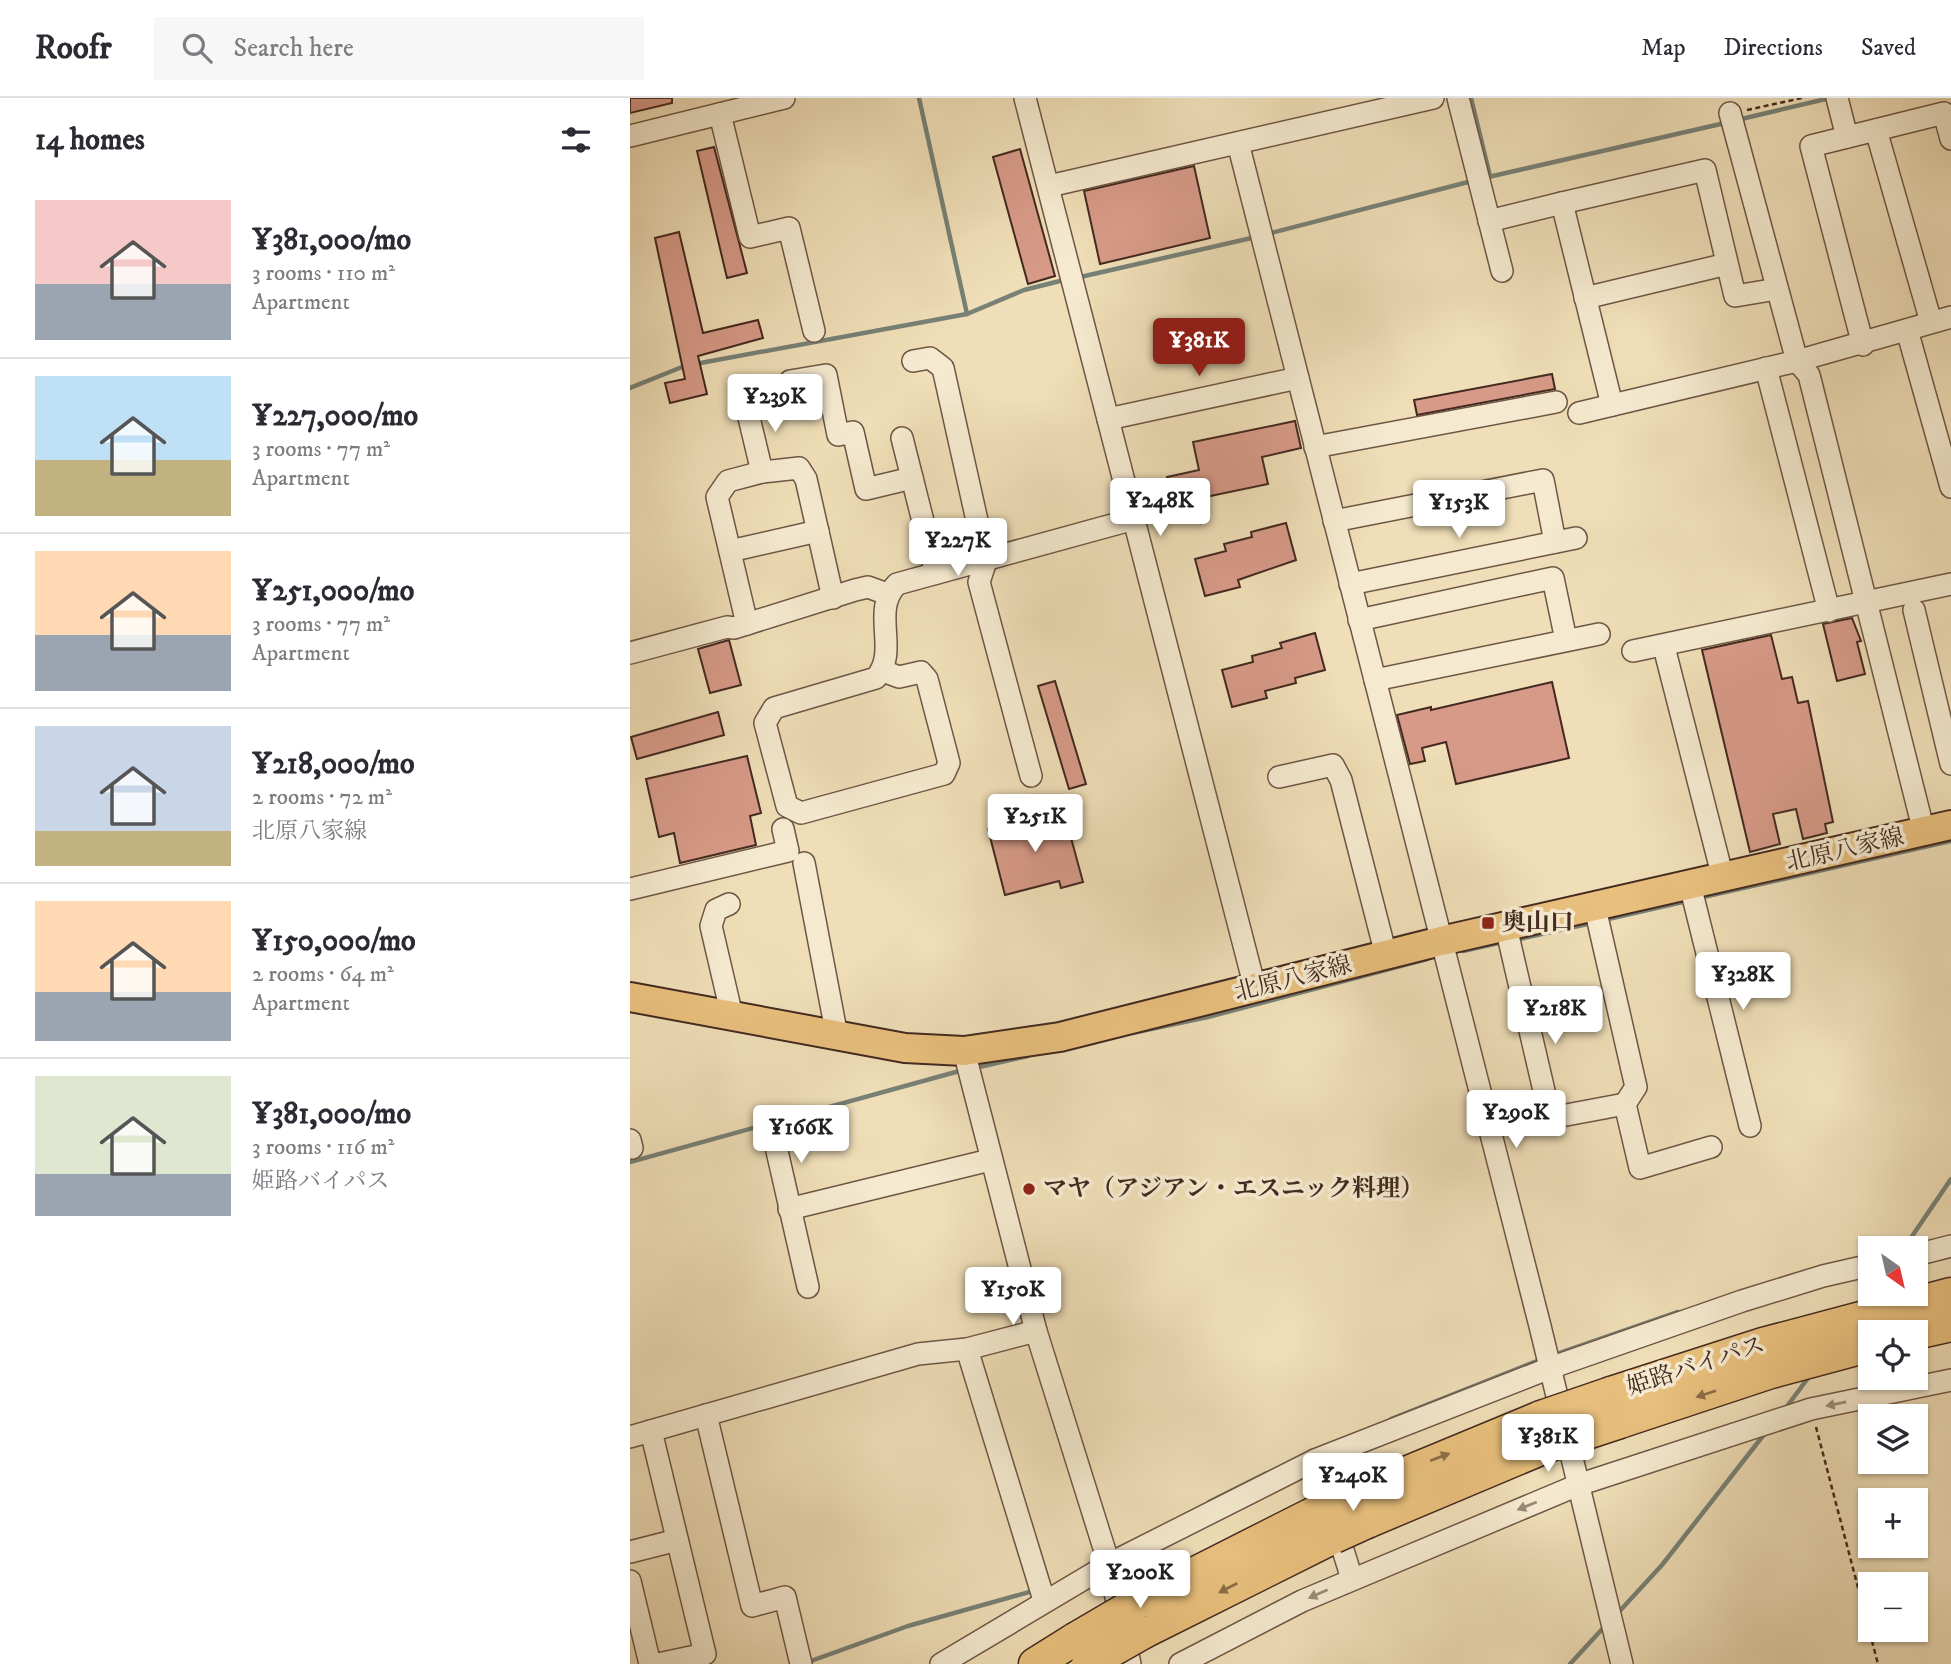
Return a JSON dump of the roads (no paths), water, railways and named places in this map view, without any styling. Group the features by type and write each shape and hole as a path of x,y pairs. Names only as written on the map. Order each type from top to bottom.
{"highway":[{"name":"姫路バイパス","path":"1035,1664 1081,1652 1141,1617 1328,1523 1546,1431 1767,1358 1902,1306 1951,1294"},
{"path":"1928,1331 1951,1325"},
{"name":"姫路バイパス","path":"1767,1358 1858,1347"}],"main road":[{"name":"北原八家線","path":"630,997 905,1048 967,1063 1060,1037 1441,942 1508,937 1692,897 1723,878 1938,829"}],"street":[{"path":"630,136 783,98"},
{"path":"1025,98 1255,988"},
{"path":"1049,186 1433,98"},
{"path":"1458,98 1502,271"},
{"path":"1837,98 1847,137"},
{"path":"1730,113 1797,361 1809,375 1868,603 1938,829"},
{"path":"1863,345 1811,146 1944,113 1951,139"},
{"path":"720,114 750,237 789,228 814,331"},
{"path":"1579,413 1863,345 1941,320 1876,130"},
{"path":"1238,143 1550,1368 1622,1664"},
{"path":"1489,221 1705,170 1735,296 1777,289"},
{"path":"1562,203 1612,405"},
{"path":"1586,298 1727,264"},
{"path":"1907,330 1951,487"},
{"path":"913,360 930,358 943,368 986,561 979,582 1031,776"},
{"path":"1766,368 1829,611"},
{"path":"790,381 825,375 838,435 853,432 866,489 912,478"},
{"path":"1108,419 1298,378"},
{"path":"1315,447 1556,402"},
{"path":"746,405 762,472"},
{"path":"902,438 936,573"},
{"path":"747,624 717,497 728,481 762,472 799,468 806,479 833,598"},
{"path":"1334,521 1543,480 1555,542"},
{"path":"883,671 900,677 921,672 927,679 949,763 944,774 801,813 787,806 765,723 768,714 774,708 876,678 883,671 887,658 884,609 887,594 897,584 1134,519"},
{"path":"730,551 818,531"},
{"path":"1350,584 1576,538"},
{"path":"1359,620 1553,578 1566,640"},
{"path":"1633,652 1951,584"},
{"path":"630,653 747,624 869,587 887,594"},
{"path":"1914,610 1951,764"},
{"path":"1375,680 1599,634"},
{"path":"1664,647 1723,878"},
{"path":"1279,777 1333,765 1341,780 1386,955"},
{"path":"630,889 788,851 783,830"},
{"path":"804,863 837,1036"},
{"path":"1692,897 1750,1126"},
{"path":"729,904 716,910 710,926 732,1017"},
{"path":"1597,918 1636,1087 1625,1104 1640,1168 1711,1147"},
{"path":"1508,937 1548,1108 1561,1116 1625,1104"},
{"path":"967,1063 1036,1331 1109,1564 1130,1664"},
{"path":"772,1129 808,1287"},
{"path":"789,1209 990,1160"},
{"path":"1928,1252 1951,1246"},
{"path":"942,1664 1109,1564 1315,1460 1550,1368 1742,1301 1858,1268"},
{"path":"630,1437 852,1376 918,1354 967,1349 1036,1331"},
{"path":"967,1349 1044,1601"},
{"path":"1180,1664 1352,1579 1578,1485 1811,1409 1951,1380"},
{"path":"706,1415 752,1606 785,1597 801,1664"},
{"path":"652,1431 705,1654 657,1664"},
{"path":"1315,1460 1352,1579"},
{"path":"630,1552 677,1540"},
{"path":"630,1581 650,1664"}],"waterway":[{"path":"919,98 967,314"},
{"path":"1471,98 1490,176"},
{"path":"1737,120 1830,98"},
{"path":"1484,178 1725,123"},
{"path":"1267,234 1472,181"},
{"path":"1076,278 1256,237"},
{"path":"695,364 967,314 1024,290 1064,280"},
{"path":"630,388 687,365"},
{"path":"1699,898 1951,841"},
{"path":"1604,920 1687,901"},
{"path":"1515,940 1592,923"},
{"path":"1463,951 1503,942"},
{"path":"1132,1033 1208,1017 1427,959"},
{"path":"975,1068 1028,1056"},
{"path":"630,1162 963,1070"},
{"path":"1912,1236 1951,1179"},
{"path":"1554,1355 1678,1312"},
{"path":"1391,1419 1542,1359"},
{"path":"1785,1409 1811,1374"},
{"path":"1616,1615 1662,1565 1766,1432"},
{"path":"1209,1502 1267,1473"},
{"path":"808,1662 908,1626 1033,1591"},
{"path":"1570,1664 1605,1626"}],"place":[{"name":"奥山口","path":"1488,923"},
{"name":"マヤ（アジアン・エスニック料理）","path":"1029,1189"}]}
